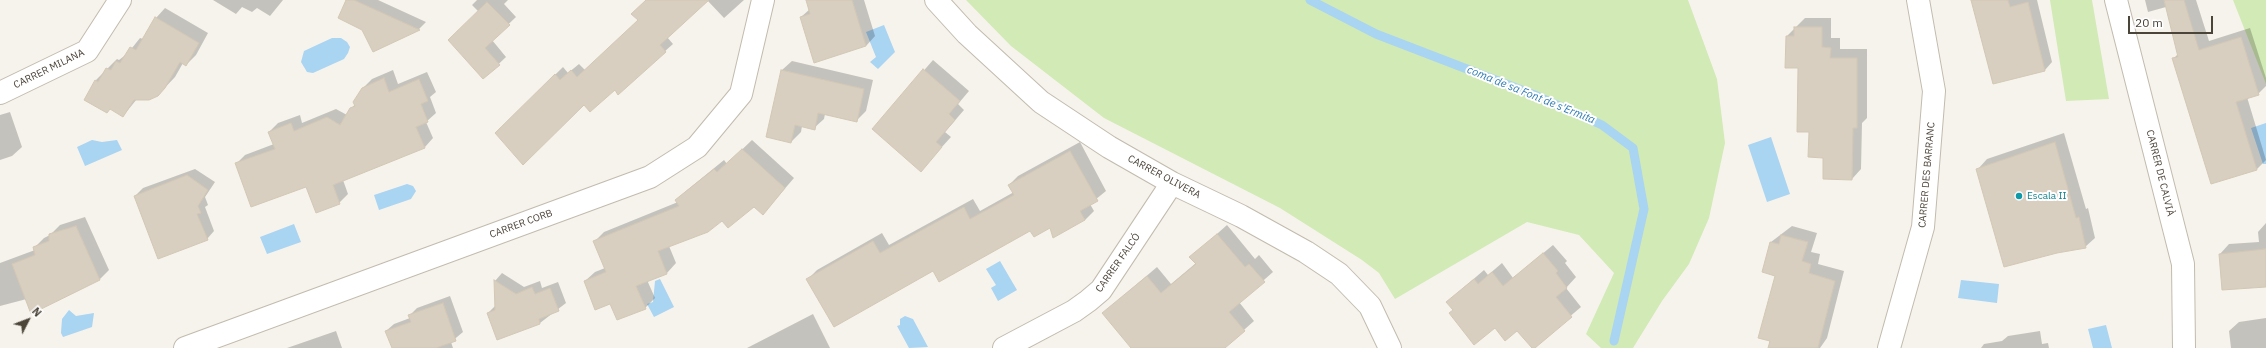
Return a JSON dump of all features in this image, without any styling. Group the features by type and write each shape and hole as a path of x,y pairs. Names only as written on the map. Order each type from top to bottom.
{"street":[{"name":"CARRER MILANA","path":"0,93 87,51 120,0"},
{"name":"CARRER CORB","path":"184,348 650,177 697,147 742,94 763,0"},
{"name":"CARRER OLIVERA","path":"936,0 967,34 1041,102 1102,143 1172,183 1241,216 1306,252 1339,274 1370,306 1390,348"},
{"name":"CARRER DES BARRANC","path":"1890,348 1923,227 1933,105 1934,91 1918,0"},
{"name":"CARRER DE CALVIÀ","path":"2116,0 2183,264 2184,348"},
{"name":"CARRER FALCÓ","path":"1004,348 1074,311 1088,302 1101,290 1172,183"}],"green space":[{"path":"966,0 1688,0 1717,79 1725,143 1709,218 1689,264 1662,301 1633,348 1601,348 1586,334 1614,273 1579,235 1527,222 1395,299 1379,273 1362,260 1280,208 1104,118 1011,46"},
{"path":"2050,0 2092,0 2109,99 2066,101"},
{"path":"2233,0 2266,0 2266,84"}],"water":[{"path":"884,25 895,52 878,69 870,62 876,57 866,32"},
{"path":"332,38 341,38 347,42 350,47 344,59 313,73 307,72 301,62 304,51"},
{"path":"2266,123 2266,164 2263,164 2251,128"},
{"path":"1771,137 1790,194 1767,202 1748,145"},
{"path":"92,140 102,142 117,140 122,150 85,166 77,147"},
{"path":"407,184 413,186 416,191 411,199 379,210 374,195"},
{"path":"294,224 301,242 267,254 260,237"},
{"path":"1000,261 1017,290 998,301 991,288 996,285 986,269"},
{"path":"660,279 674,307 654,317 647,304 653,302 655,281"},
{"path":"1961,280 1999,284 1997,303 1958,298"},
{"path":"69,310 76,316 94,313 92,327 63,337 61,333 62,319"},
{"path":"905,316 913,319 928,347 909,348 897,326 900,325 900,319"},
{"path":"2106,325 2112,348 2093,348 2088,329"}],"building":[{"path":"346,0 354,0 420,30 373,52 362,30 338,18"},
{"path":"646,0 709,0 660,45 666,52 618,95 615,90 590,112 584,105 523,165 495,133 555,74 560,80 571,70 577,77 638,20 631,14"},
{"path":"806,0 852,0 866,46 814,63 800,17 810,14"},
{"path":"1971,0 2008,0 2010,7 2028,2 2045,71 1993,84"},
{"path":"2164,0 2184,0 2199,50 2241,37 2259,95 2236,102 2257,170 2211,184 2172,58 2178,57"},
{"path":"487,2 510,25 485,48 500,65 483,79 448,40"},
{"path":"155,17 199,43 186,66 180,62 165,88 158,96 149,100 134,100 123,117 110,109 107,113 84,100 95,80 98,82 106,68 111,70 116,61 120,63 130,47 136,50"},
{"path":"1794,27 1822,27 1822,47 1831,48 1830,58 1857,58 1857,128 1853,128 1852,180 1823,179 1823,158 1808,157 1809,132 1797,132 1798,68 1785,68 1786,36 1794,36"},
{"path":"923,69 960,101 949,114 955,120 936,142 942,147 921,172 872,129"},
{"path":"781,70 864,89 857,122 818,113 815,130 795,125 791,143 766,137"},
{"path":"384,78 389,92 419,79 428,101 421,104 428,122 416,127 425,148 333,185 340,204 316,213 306,187 251,207 235,163 275,149 268,132 291,123 294,131 327,117 340,125 350,108 355,106 353,102 362,88"},
{"name":"Escala II","path":"2055,142 2076,218 2079,217 2086,248 2057,253 2004,267 1976,169"},
{"path":"742,149 785,188 763,215 754,207 728,228 722,221 708,232 658,251 667,274 636,286 646,309 617,320 610,304 595,310 584,281 606,272 593,241 679,206 675,200 714,169 717,172"},
{"path":"1070,151 1098,201 1080,211 1085,220 1053,238 1050,228 1034,237 1030,231 939,282 933,271 834,327 806,279 873,241 880,253 964,207 970,219 1014,195 1008,185"},
{"path":"187,175 208,190 198,206 201,213 197,214 208,240 158,259 134,196"},
{"path":"76,226 100,280 31,314 12,264 35,255 33,247 49,241 49,234"},
{"path":"1217,234 1245,267 1249,264 1265,282 1229,312 1245,331 1225,348 1131,348 1102,313 1147,276 1161,293 1196,264 1189,257"},
{"path":"1781,235 1808,242 1802,261 1811,264 1809,273 1835,281 1818,348 1768,348 1770,341 1758,338 1775,276 1762,272 1770,242 1779,244"},
{"path":"2266,249 2266,287 2222,290 2219,254"},
{"path":"1543,253 1558,271 1556,273 1567,288 1556,297 1572,317 1535,348 1532,348 1517,331 1505,341 1495,328 1474,345 1449,313 1453,310 1446,302 1474,279 1478,284 1492,272 1503,286"},
{"path":"494,280 516,294 532,287 535,294 550,288 559,311 539,319 540,324 497,340 487,313 495,310"},
{"path":"443,303 456,341 436,348 392,348 385,331 411,322 408,315"}],"waterway":[{"name":"coma de sa Font de s'Ermita","path":"1310,0 1376,34 1537,96 1602,125 1633,148 1644,209 1614,341"}],"place":[{"name":"Escala II","path":"2019,196"}]}
